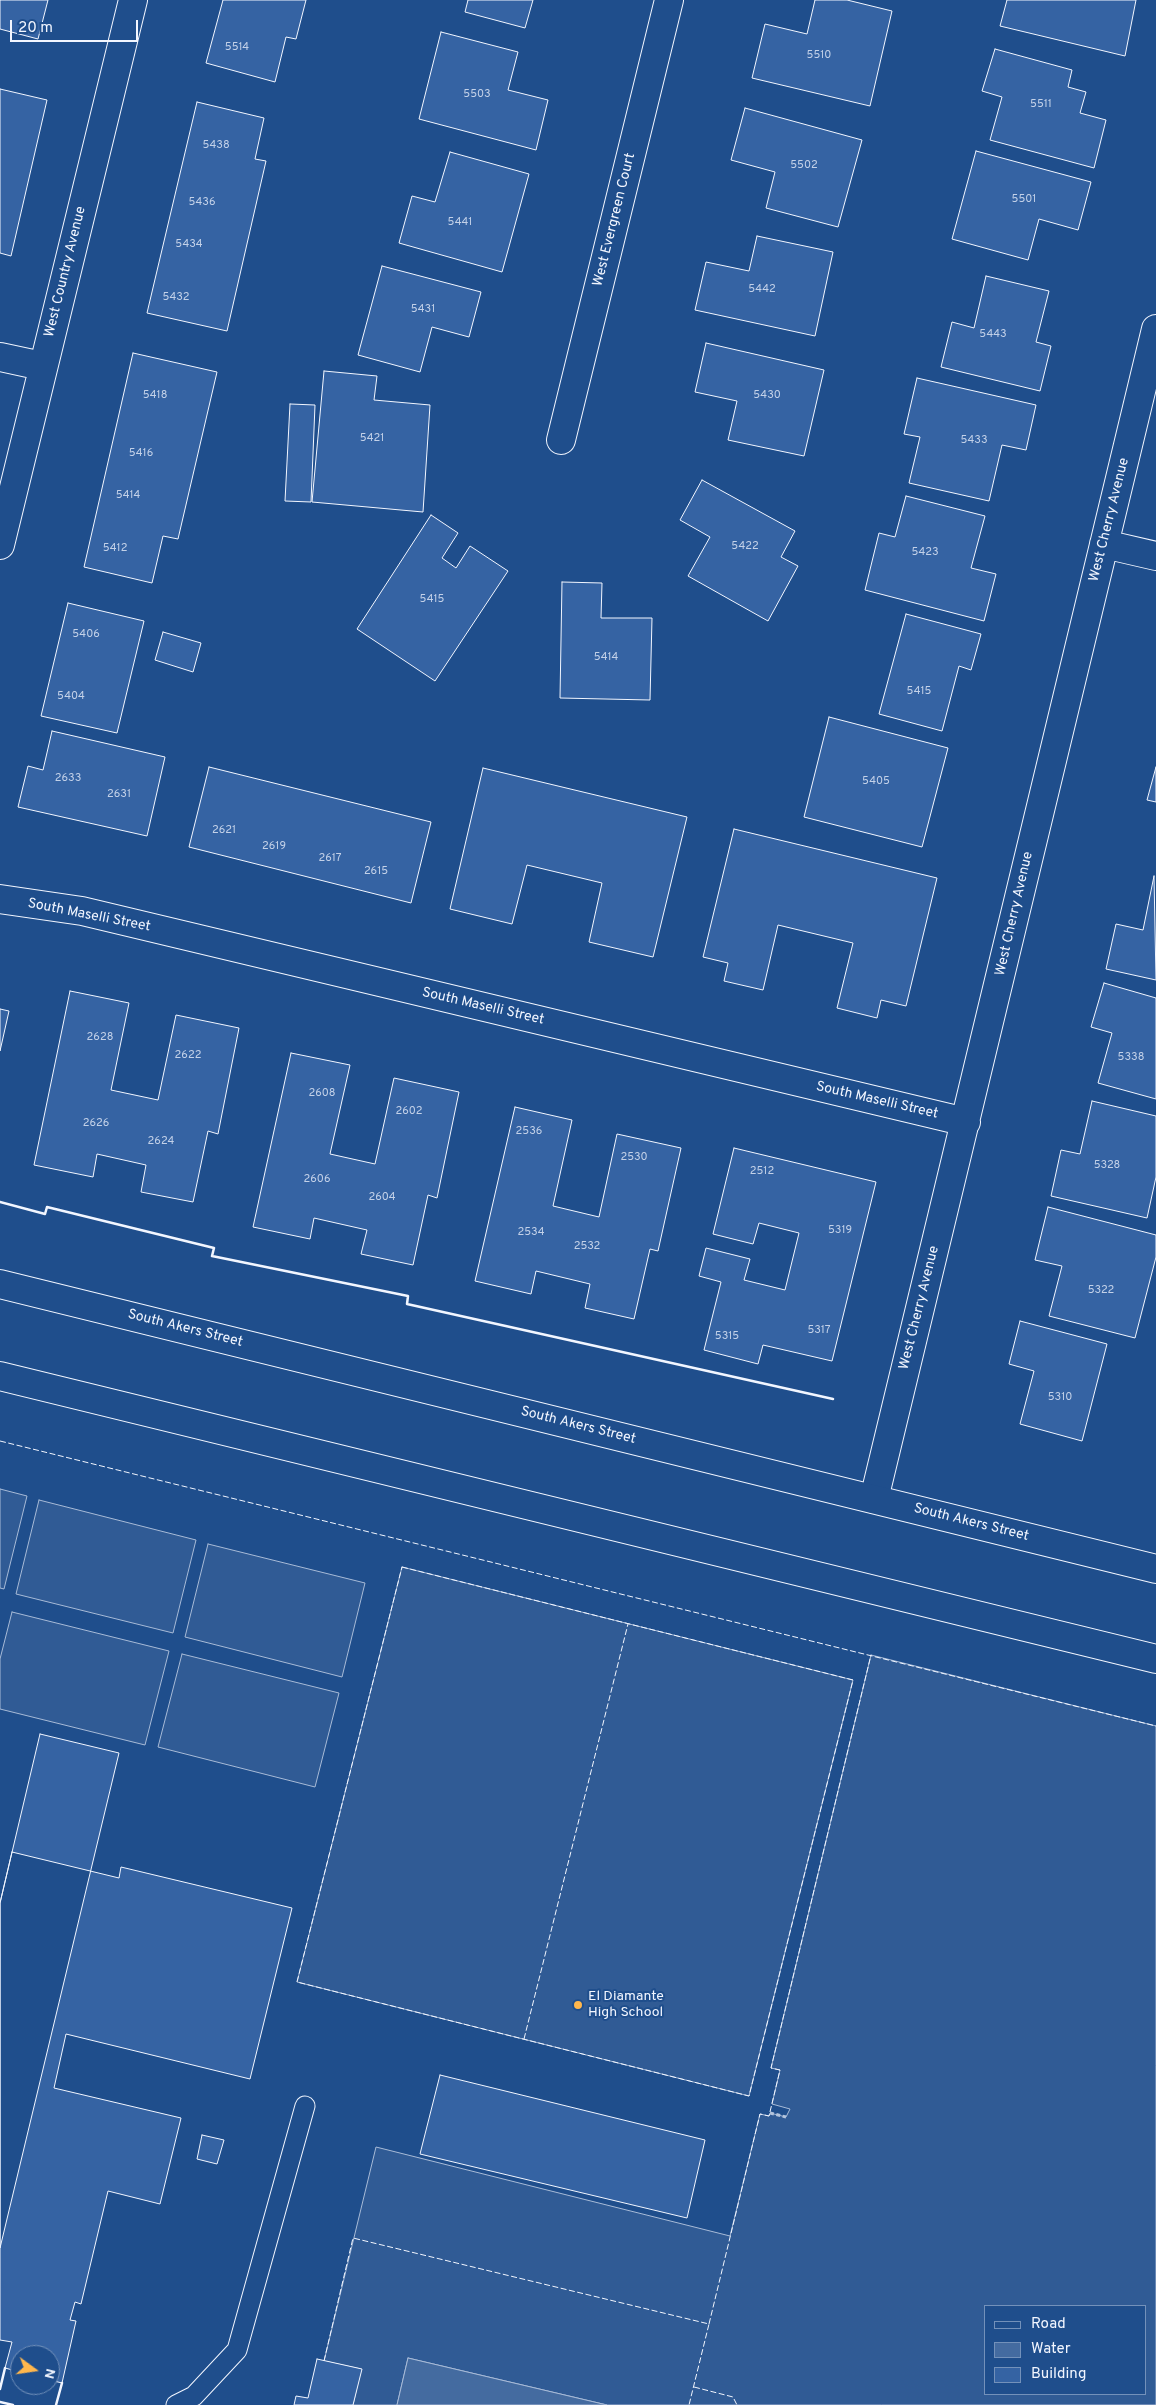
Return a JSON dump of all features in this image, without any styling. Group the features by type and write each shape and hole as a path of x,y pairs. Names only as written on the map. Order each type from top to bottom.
{"street":[{"name":"West Country Avenue","path":"0,545 42,366 133,0"},
{"name":"West Evergreen Court","path":"561,440 669,0"},
{"name":"West Cherry Avenue","path":"874,1499 1156,329"},
{"path":"0,357 42,366"},
{"path":"1104,544 1156,556"},
{"name":"South Maselli Street","path":"0,899 82,911 966,1122"},
{"name":"South Akers Street","path":"0,1284 1156,1569"},
{"path":"0,1376 1156,1660"}],"lane":[{"path":"176,2405 194,2396 238,2350 305,2106"}],"path":[{"path":"770,2112 786,2117"}],"shaded area":[{"path":"0,1489 27,1496 4,1589 0,1588"},
{"path":"39,1500 196,1540 173,1633 16,1594"},
{"path":"208,1544 365,1583 342,1677 185,1637"},
{"path":"402,1567 853,1680 749,2096 297,1982"},
{"path":"12,1612 169,1651 145,1745 0,1709 0,1659"},
{"path":"182,1654 339,1693 315,1787 158,1747"},
{"path":"871,1655 1156,1726 1156,2405 607,2405 408,2358 397,2405 353,2405 361,2369 324,2361 376,2147 730,2236 760,2114 769,2116 770,2113 786,2117 790,2109 772,2104 780,2070 771,2068"}],"water":[{"path":"408,2358 607,2405 397,2405"}],"building":[{"path":"0,0 48,0 38,39 0,29"},
{"path":"223,0 306,0 296,39 286,37 275,82 206,63"},
{"path":"468,0 533,0 525,28 465,12"},
{"path":"815,0 847,0 892,11 870,106 752,78 765,24 807,34"},
{"path":"1007,0 1136,0 1125,56 1000,26"},
{"path":"441,32 518,52 508,90 548,100 536,150 419,119"},
{"path":"995,49 1072,70 1068,87 1086,92 1080,113 1106,120 1094,168 990,140 1002,97 982,91"},
{"path":"0,89 47,100 11,256 0,253"},
{"path":"197,102 264,118 255,159 266,161 227,331 147,313"},
{"path":"745,108 862,140 838,227 766,208 775,172 731,160"},
{"path":"976,151 1091,182 1078,230 1039,219 1028,260 952,239"},
{"path":"450,152 529,174 502,272 399,243 412,196 435,202"},
{"path":"757,236 833,252 815,336 695,310 706,262 749,271"},
{"path":"382,266 481,292 469,337 432,327 420,372 358,355"},
{"path":"986,276 1049,291 1036,342 1051,346 1040,391 941,367 952,322 974,328"},
{"path":"706,343 824,370 804,456 728,440 737,401 695,392"},
{"path":"133,353 217,372 178,539 163,536 152,583 84,567"},
{"path":"324,371 377,376 374,400 430,405 423,512 312,502"},
{"path":"917,378 1036,405 1026,450 1002,445 989,501 909,483 920,437 904,434"},
{"path":"290,404 315,405 311,502 285,501"},
{"path":"702,480 795,531 781,557 798,566 768,621 688,576 710,537 680,520"},
{"path":"906,496 985,516 971,568 996,574 984,621 865,590 879,533 895,537"},
{"path":"431,515 458,533 442,558 456,568 470,546 508,571 435,681 357,629"},
{"path":"562,582 602,583 601,618 652,618 650,700 560,698"},
{"path":"68,603 144,621 117,733 41,716"},
{"path":"906,614 981,634 971,670 959,666 942,731 879,714"},
{"path":"163,632 201,643 193,672 155,660"},
{"path":"829,717 948,748 922,847 804,817"},
{"path":"52,731 165,757 147,836 18,807 28,766 43,770"},
{"path":"209,767 431,822 411,903 189,847"},
{"path":"1156,767 1156,802 1147,800"},
{"path":"483,768 687,817 653,957 589,942 602,883 527,865 512,924 450,909"},
{"path":"734,829 937,878 906,1006 881,1000 877,1018 837,1008 853,943 778,925 763,990 724,981 728,963 703,957"},
{"path":"1154,876 1156,980 1106,969 1116,924 1143,930"},
{"path":"1104,983 1156,998 1156,1099 1098,1083 1112,1033 1091,1027"},
{"path":"70,991 129,1003 111,1090 158,1100 176,1015 239,1028 218,1134 208,1131 193,1202 141,1192 146,1165 97,1154 93,1177 34,1165"},
{"path":"0,1009 9,1011 0,1051"},
{"path":"291,1053 350,1065 330,1154 375,1164 394,1078 459,1092 437,1198 428,1195 413,1265 361,1254 367,1230 314,1218 310,1239 253,1227"},
{"path":"1092,1101 1156,1116 1156,1177 1147,1218 1051,1196 1061,1150 1080,1154"},
{"path":"515,1107 572,1120 553,1206 599,1217 617,1134 681,1148 658,1251 650,1249 634,1319 585,1308 590,1284 536,1271 531,1294 475,1281"},
{"path":"734,1148 876,1182 832,1361 763,1345 758,1364 704,1350 721,1282 699,1276 706,1248 750,1259 744,1280 785,1290 799,1233 759,1223 753,1244 713,1234"},
{"path":"1048,1207 1156,1235 1156,1257 1135,1338 1049,1316 1062,1266 1035,1260"},
{"path":"1020,1321 1107,1344 1082,1441 1020,1424 1034,1371 1009,1364"},
{"path":"40,1734 119,1753 0,2248 0,1903"},
{"path":"12,1852 119,1878 121,1867 292,1908 250,2079 66,2034 54,2088 181,2118 160,2204 108,2191 81,2304 75,2302 70,2320 76,2321 62,2383 60,2382 60,2345 11,2345 12,2342 0,2340 0,1903"},
{"path":"440,2075 705,2140 687,2218 420,2154"},
{"path":"202,2135 224,2140 217,2164 197,2159"},
{"path":"10,2349 10,2369 5,2368"},
{"path":"317,2359 362,2369 353,2405 294,2405 296,2396 308,2398"}],"fence":[{"path":"0,1441 1156,1726"},
{"path":"402,1567 853,1680 749,2096 297,1982 402,1567"},
{"path":"524,2039 628,1624"},
{"path":"709,2324 760,2114 769,2116 780,2070 771,2068 871,1655"},
{"path":"324,2361 353,2238 709,2324 689,2405"},
{"path":"694,2387 733,2397 737,2405"}],"wall":[{"path":"0,1202 45,1214 47,1207 214,1248 212,1256 408,1296 407,1304 833,1399"},
{"path":"0,2389 5,2368"},
{"path":"56,2405 62,2383"},
{"path":"0,2402 13,2405"}],"place":[{"name":"El Diamante High School","path":"578,2005"}]}
